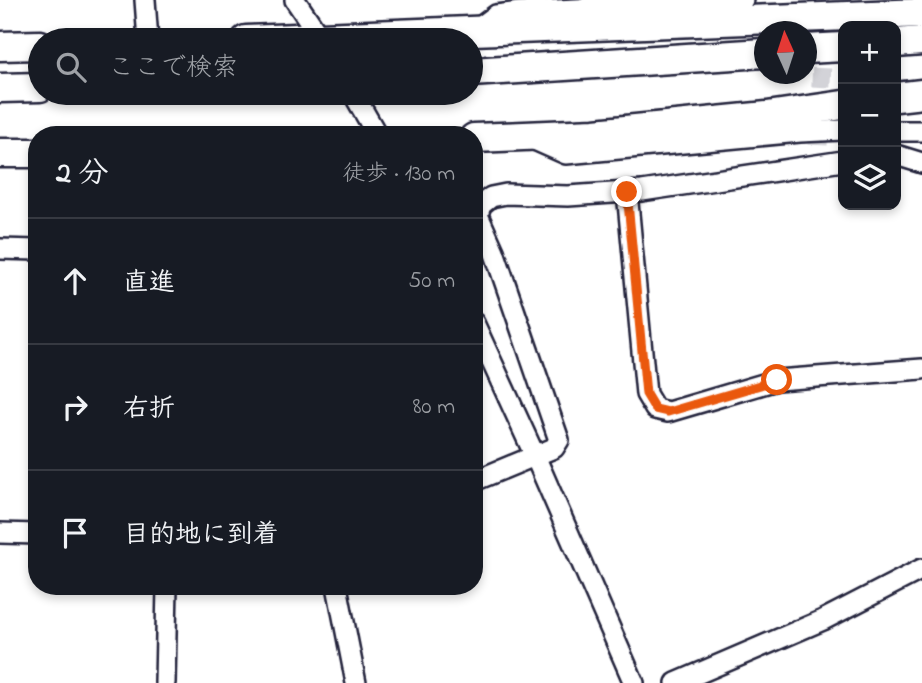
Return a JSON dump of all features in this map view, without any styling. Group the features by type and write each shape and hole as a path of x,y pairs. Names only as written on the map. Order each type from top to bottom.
{"highway":[{"path":"483,30 922,13"},
{"path":"901,43 922,41"},
{"path":"0,46 28,45"},
{"path":"817,48 838,47"},
{"path":"483,71 754,54"},
{"path":"0,88 28,87"},
{"path":"901,96 922,94"},
{"path":"483,137 595,133 767,116 838,106"},
{"path":"0,153 28,153"}],"street":[{"path":"145,0 147,28"},
{"path":"295,0 314,28"},
{"path":"479,28 496,15 520,12 743,0"},
{"path":"360,105 372,126"},
{"path":"522,135 566,155 838,130"},
{"path":"901,131 922,131"},
{"path":"817,166 818,145"},
{"path":"901,157 922,163"},
{"path":"483,203 491,197 506,194 627,192 838,162"},
{"path":"627,192 646,394 655,409 668,412 777,380 922,369"},
{"path":"483,226 495,251 559,440 554,448 483,477"},
{"path":"0,249 28,250"},
{"path":"483,343 634,683"},
{"path":"0,533 28,534"},
{"path":"676,683 823,620 922,569"},
{"path":"165,683 167,595"},
{"path":"339,595 356,683"}],"tunnel":[{"path":"818,145 825,0"}],"route":[{"path":"627,192 646,394 655,409 668,412 777,380"}]}
